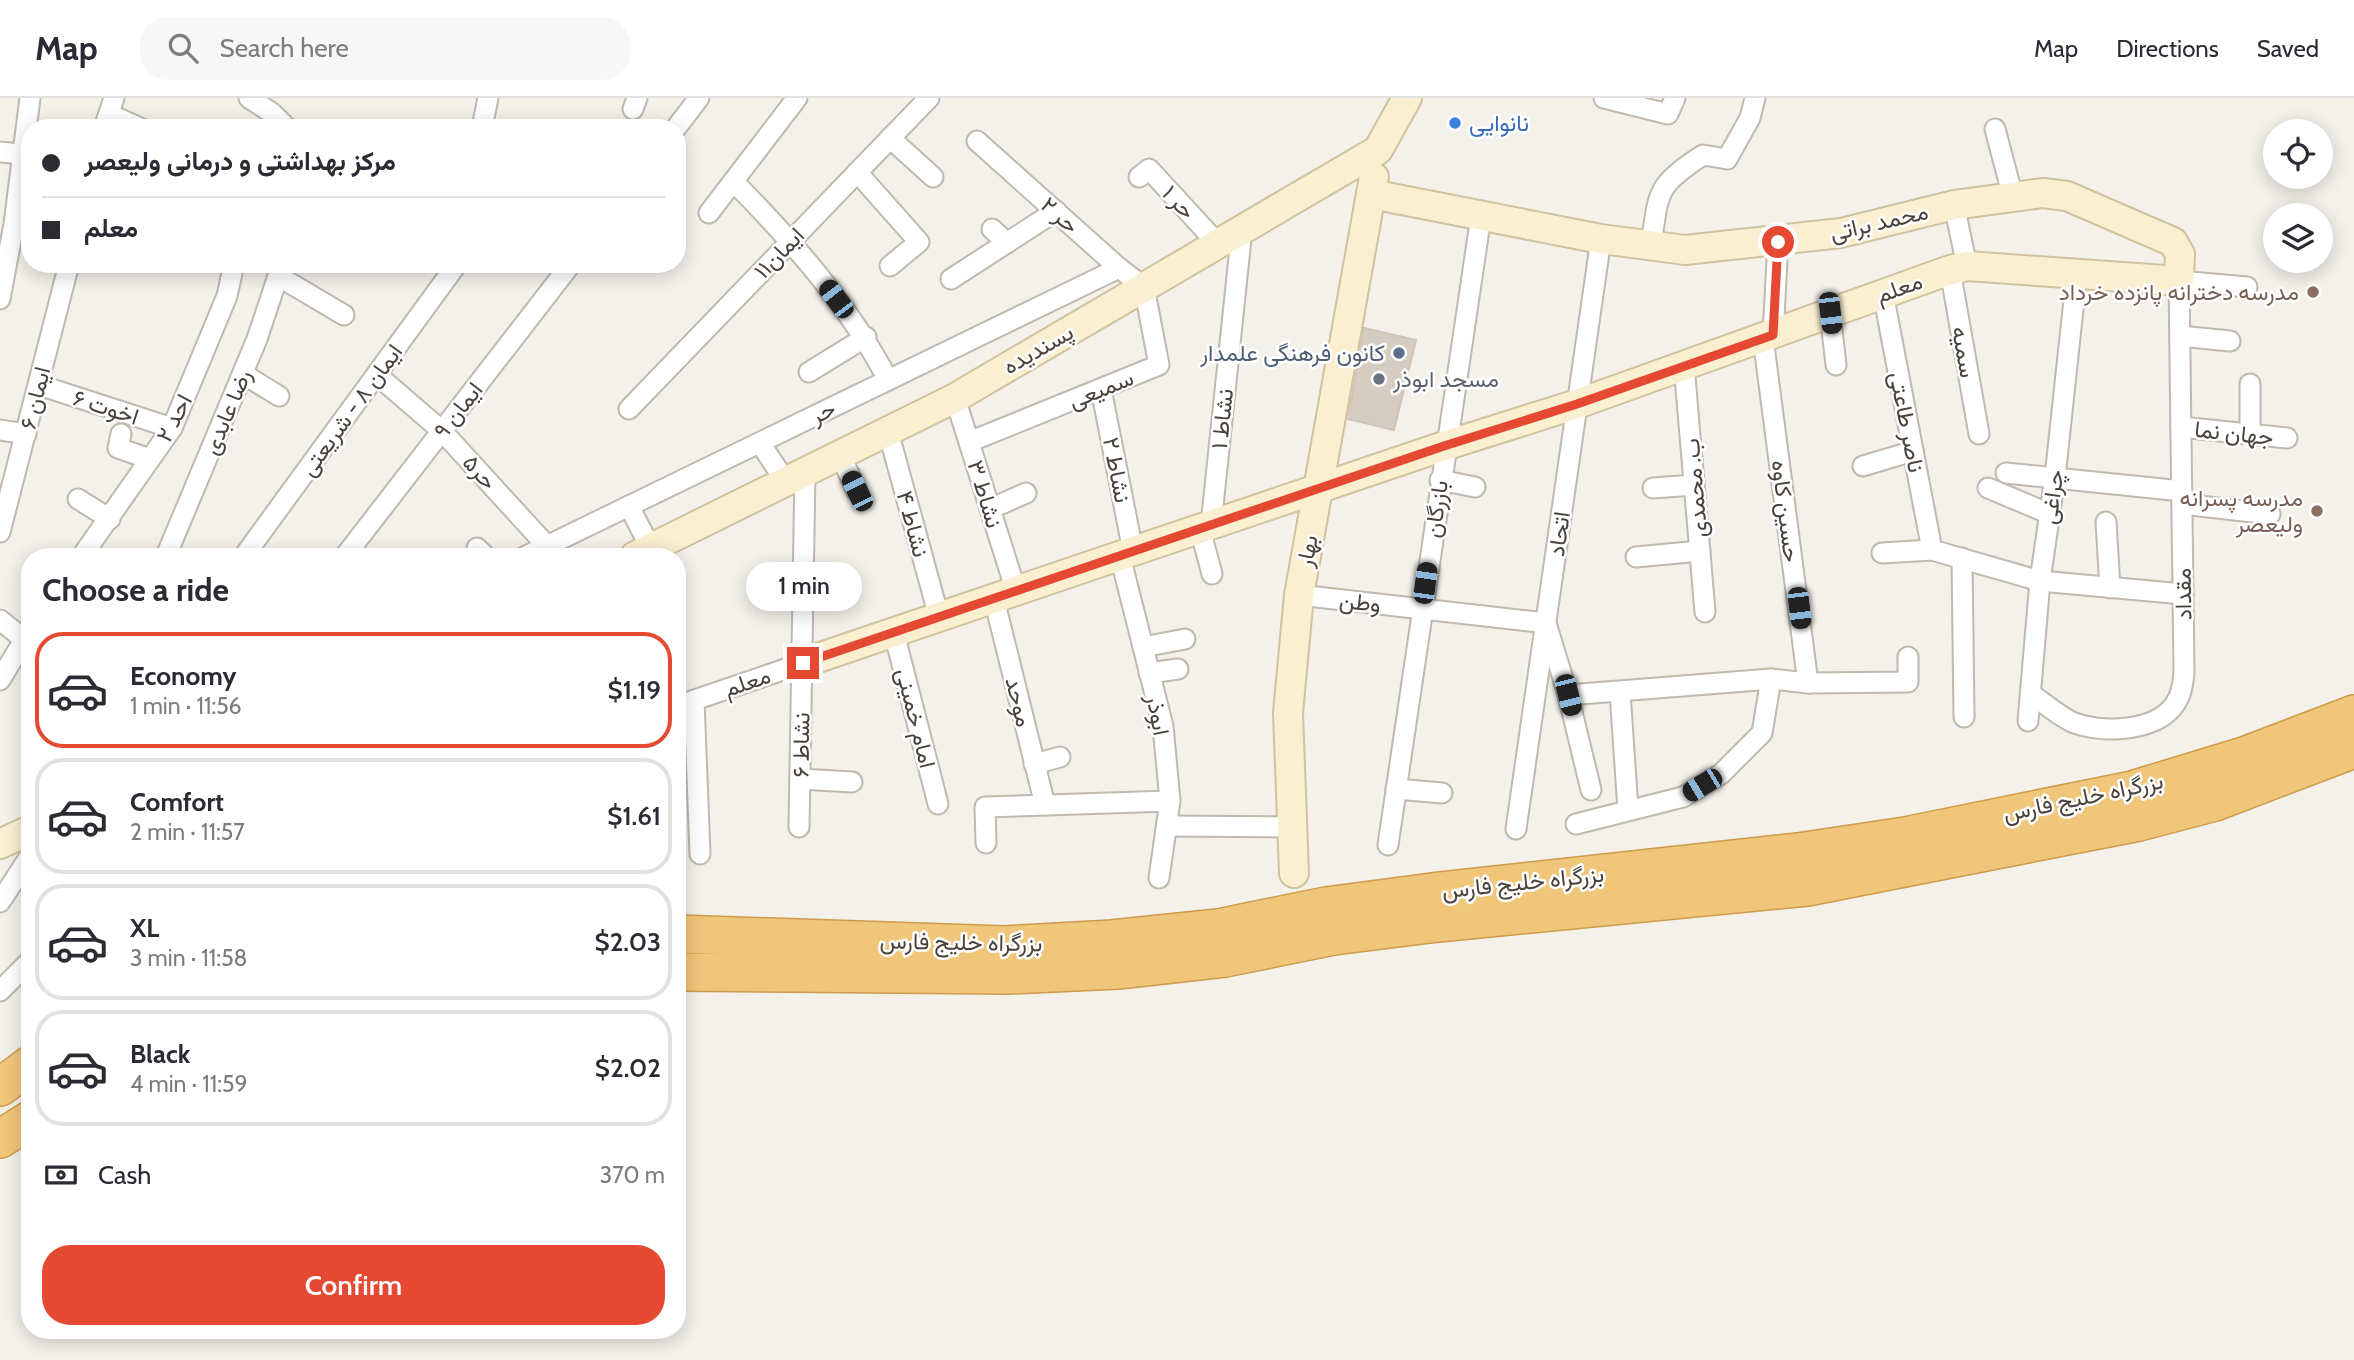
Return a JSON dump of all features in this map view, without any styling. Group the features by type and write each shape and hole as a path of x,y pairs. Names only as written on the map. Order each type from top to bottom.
{"highway":[{"name":"بزرگراه خلیج فارس","path":"686,934 1004,945 1112,939 1218,928 1326,906 1432,892 1798,852 1905,836 2132,790 2245,756 2354,714"},
{"name":"بزرگراه خلیج فارس","path":"686,972 1008,975 1118,970 1225,958 1334,936 1438,923 1807,887 2139,822 2215,802 2354,749"},
{"path":"0,1087 21,1072"},
{"path":"0,1139 21,1126"}],"street":[{"path":"29,119 30,98"},
{"path":"249,98 269,119"},
{"path":"484,119 488,98"},
{"path":"683,119 699,98"},
{"path":"709,212 797,98"},
{"name":"ایمان۱۱","path":"629,409 929,98"},
{"path":"1378,150 1407,98"},
{"path":"1604,98 1668,114 1675,98"},
{"path":"1651,245 1659,192 1681,169 1703,155 1727,159 1750,118 1755,98"},
{"path":"1995,129 2013,197"},
{"path":"890,138 933,177"},
{"name":"حر ۲","path":"977,141 1119,268 1144,286"},
{"name":"بهار","path":"1294,873 1289,713 1299,595 1378,150"},
{"name":"پسندیده","path":"653,548 954,398 1378,150"},
{"path":"0,152 21,154"},
{"name":"حر ۱","path":"1139,177 1149,169 1218,244"},
{"path":"857,172 919,242 890,265"},
{"path":"0,299 7,223 21,173"},
{"path":"734,183 791,240 866,337 888,380"},
{"name":"محمد براتی","path":"1371,194 1601,239 1685,250 1778,242 1841,233 1954,205 2043,193 2067,196 2173,242 2180,254 2179,281"},
{"name":"سمیه","path":"1954,205 1958,268 1979,433"},
{"path":"951,279 1056,211"},
{"name":"بازرگان","path":"1388,845 1444,446 1481,216"},
{"path":"992,229 1007,243"},
{"name":"نشاط ۱","path":"1206,527 1242,229"},
{"name":"اتحاد","path":"1516,829 1601,239"},
{"name":"حسین کاوه","path":"1778,242 1768,336 1808,683"},
{"name":"حر","path":"543,548 1119,268"},
{"name":"معلم","path":"686,703 1444,446 1577,404 1958,268 2077,272 2179,281"},
{"name":"چراغی","path":"2028,721 2040,581 2055,477 2077,272"},
{"name":"ایمان ۶","path":"0,532 39,385 56,303 66,273"},
{"name":"احد ۲","path":"88,548 172,428 227,296 232,273"},
{"name":"رضا عابدی","path":"169,548 243,374 279,273"},
{"path":"284,273 344,315"},
{"name":"ایمان ۸ - شریعتی","path":"250,548 451,273"},
{"name":"ایمان ۹","path":"351,548 563,273"},
{"path":"2179,281 2246,287"},
{"name":"مقداد","path":"2031,694 2073,722 2102,729 2125,728 2160,717 2174,706 2182,692 2179,281"},
{"name":"سمیعی","path":"969,442 1159,365 1144,286"},
{"name":"ناصر طاعتی","path":"1883,293 1932,550"},
{"path":"1830,313 1836,365"},
{"path":"2180,335 2230,341"},
{"path":"809,372 866,337"},
{"name":"ب. محمدی","path":"1684,365 1705,612"},
{"path":"243,374 279,396"},
{"name":"حر۵","path":"377,375 442,431 547,546"},
{"path":"2249,434 2250,384"},
{"name":"اخوت ۶","path":"39,385 172,428"},
{"name":"نشاط ۲","path":"1101,388 1127,554"},
{"name":"نشاط ۳","path":"954,398 990,509 1005,595"},
{"name":"جهان نما","path":"2181,427 2287,438"},
{"path":"0,430 26,434"},
{"name":"نشاط ۴","path":"888,431 939,617"},
{"path":"121,434 117,448 150,459"},
{"path":"760,443 795,478"},
{"path":"1863,466 1913,451"},
{"path":"840,455 857,491"},
{"path":"2006,472 2055,477 2270,514"},
{"name":"نشاط ۶","path":"795,478 803,663 799,827"},
{"path":"1440,480 1475,487"},
{"path":"1653,488 1694,485"},
{"path":"1988,488 2050,513"},
{"path":"990,509 1026,493"},
{"path":"78,499 110,519"},
{"path":"629,506 642,548"},
{"path":"2106,522 2110,587"},
{"path":"1206,527 1212,574"},
{"path":"1882,553 1932,550 2040,581 2183,594"},
{"path":"1636,557 1700,551"},
{"name":"ابوذر","path":"1127,554 1143,647 1163,726 1170,801 1160,878"},
{"path":"1962,558 1964,718"},
{"name":"موحد","path":"1005,595 1034,764 1045,805"},
{"name":"وطن","path":"1299,595 1546,623"},
{"path":"0,620 21,632"},
{"path":"1546,623 1568,695 1591,790"},
{"name":"امام خمینی","path":"894,632 938,804"},
{"path":"1143,647 1185,639"},
{"path":"0,680 21,645"},
{"path":"1568,695 1770,679 1808,683 1908,682 1908,657"},
{"path":"1149,673 1178,669"},
{"path":"1576,824 1683,797 1721,774 1762,733 1770,679"},
{"path":"1620,692 1628,810"},
{"path":"686,703 697,782 700,854"},
{"path":"1034,764 1060,757"},
{"path":"800,779 852,782"},
{"path":"686,784 697,782"},
{"path":"1396,789 1442,793"},
{"path":"986,844 985,807 1170,801"},
{"path":"1167,826 1293,827"},
{"path":"0,844 21,834"},
{"path":"0,902 21,870"},
{"path":"0,991 21,970"}],"building":[{"name":"مسجد ابوذر","path":"1364,328 1416,340 1394,430 1348,419"}],"place":[{"name":"نانوایی","path":"1455,123"},
{"name":"مدرسه دخترانه پانزده خرداد","path":"2313,292"},
{"name":"کانون فرهنگی علمدار","path":"1399,353"},
{"name":"مسجد ابوذر","path":"1379,379"},
{"name":"مدرسه پسرانه ولیعصر","path":"2317,511"}],"route":[{"path":"803,663 1444,446 1577,404 1773,335 1778,242"}]}
